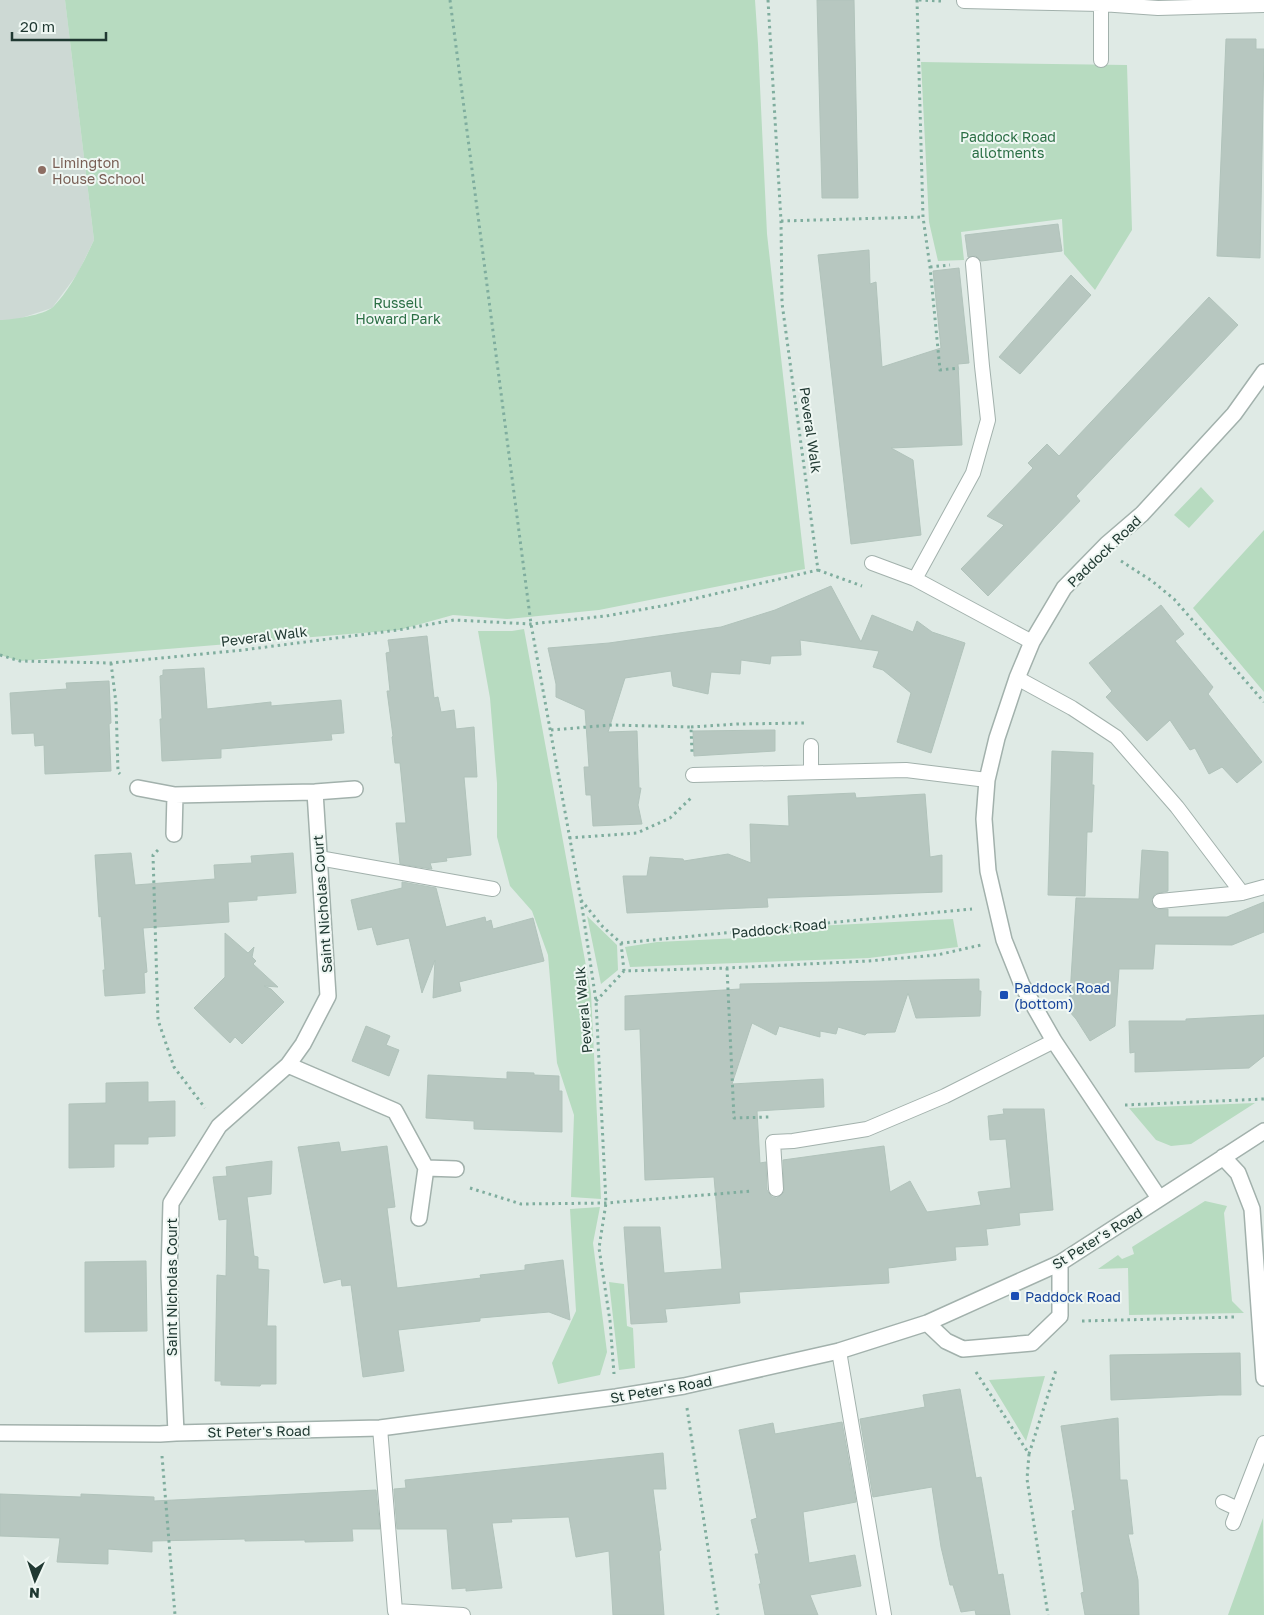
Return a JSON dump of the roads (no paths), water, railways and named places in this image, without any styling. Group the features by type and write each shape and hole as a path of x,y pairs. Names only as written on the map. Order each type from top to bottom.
{"street":[{"name":"Paddock Road","path":"1159,1198 1054,1041 1022,984 1004,940 988,871 984,818 987,780 997,738 1017,678 1032,642 1064,588 1106,544 1142,514 1234,414 1264,372"},
{"path":"138,788 175,795 315,792 355,789"},
{"name":"Saint Nicholas Court","path":"176,1432 169,1276 172,1203 219,1126 288,1065 303,1044 328,996 315,792"},
{"path":"174,834 175,795"},
{"path":"288,1065 395,1111 426,1168 419,1218"},
{"name":"St Peter's Road","path":"0,1434 160,1434 176,1432 380,1428 616,1397 684,1386 839,1351 927,1323 1060,1263 1264,1131"},
{"path":"1224,1157 1238,1174 1252,1209 1264,1378"},
{"path":"426,1168 456,1169"},
{"path":"927,1323 946,1341 963,1349 1032,1343 1060,1316 1060,1263"}],"lane":[{"path":"964,0 1101,4 1158,8 1264,5"},
{"path":"1101,4 1101,60"},
{"path":"915,580 973,473 988,420 973,264"},
{"path":"872,563 915,580 1032,642"},
{"path":"1017,678 1072,708 1116,737 1177,807 1242,893"},
{"path":"811,746 811,771"},
{"path":"694,775 906,770 987,780"},
{"path":"319,858 493,890"},
{"path":"1160,901 1242,893 1264,886"},
{"path":"776,1189 773,1142 793,1141 868,1129 945,1096 1054,1041"},
{"path":"839,1351 884,1615"},
{"path":"380,1428 395,1611 462,1615"},
{"path":"1233,1523 1264,1443"},
{"path":"1222,1502 1238,1509"}],"place":[{"name":"Limington House School","path":"42,170"},
{"name":"Paddock Road (bottom)","path":"1004,995"},
{"name":"Paddock Road","path":"1015,1296"}],"park label":[{"name":"Paddock Road allotments","path":"1008,144"},
{"name":"Russell Howard Park","path":"398,310"}]}
